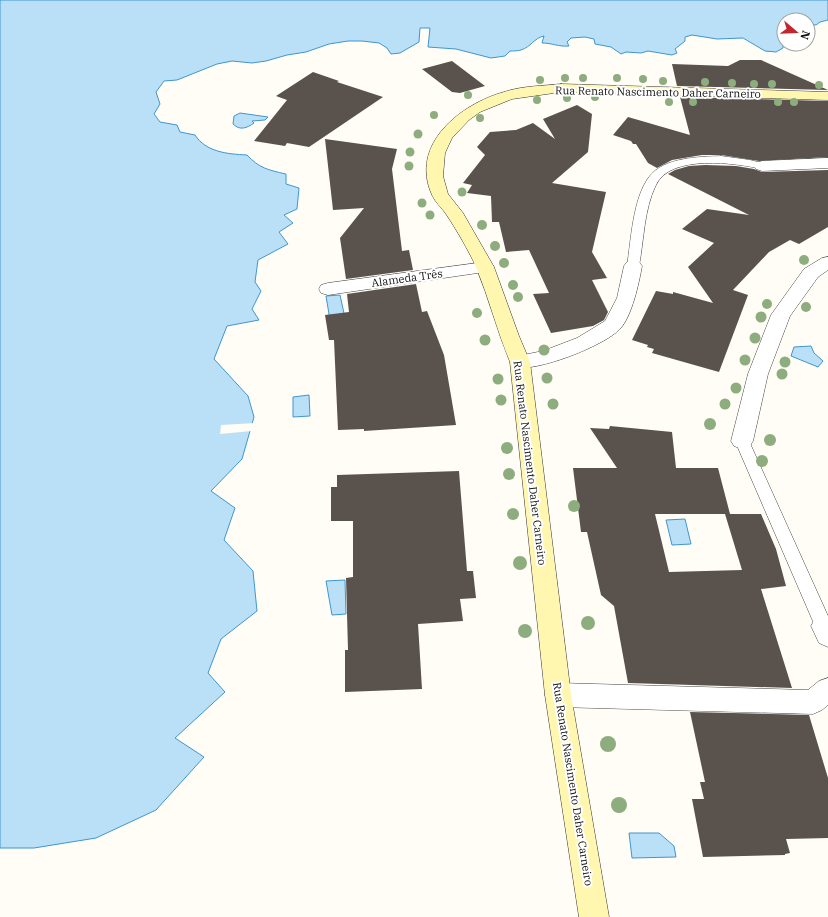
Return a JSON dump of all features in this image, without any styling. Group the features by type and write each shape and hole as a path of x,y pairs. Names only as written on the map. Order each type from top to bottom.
{"street":[{"name":"Rua Renato Nascimento Daher Carneiro","path":"594,917 558,695 520,362 509,336 486,267 454,213 440,195 435,176 437,153 445,136 464,117 492,101 509,95 560,88 828,96"},
{"path":"762,166 828,163"},
{"path":"742,441 758,374 780,315 811,274 828,262"},
{"path":"520,362 547,357 584,343 613,325 626,298 633,266"},
{"name":"Alameda Três","path":"328,289 486,267"},
{"path":"558,695 813,702 828,689"}],"lane":[{"path":"633,266 645,195 654,178 669,168 692,160 734,160 751,162 762,166"},
{"path":"742,441 826,631"}],"water":[{"path":"0,0 828,0 828,20 820,22 816,25 816,12 776,12 776,52 765,51 743,38 717,39 692,35 685,37 685,41 675,49 677,53 672,55 648,51 641,53 626,52 621,54 611,47 595,44 594,39 585,37 571,38 567,42 569,46 565,46 542,43 544,36 524,49 510,51 505,56 491,58 456,49 428,47 430,28 420,28 419,42 400,53 391,54 387,48 379,43 348,41 329,44 306,52 287,55 266,61 252,63 232,61 217,64 177,80 164,81 156,92 160,104 154,114 160,122 177,125 180,132 195,135 200,141 211,149 225,153 247,155 264,168 286,174 286,184 299,188 297,209 284,215 293,223 279,232 288,244 258,260 255,282 261,291 252,309 259,320 227,326 214,359 248,396 254,417 242,459 211,491 235,508 224,540 253,571 257,611 221,639 208,673 225,692 175,738 204,757 156,810 96,838 34,848 0,848"},
{"path":"240,113 268,117 265,120 252,121 254,123 246,127 238,128 233,124 234,116"},
{"path":"340,295 345,318 330,320 326,296"},
{"path":"811,346 814,353 823,361 818,367 791,356 794,347"},
{"path":"309,395 310,416 293,417 293,397"},
{"path":"685,519 691,544 672,545 666,520"},
{"path":"345,580 346,614 332,615 326,581"},
{"path":"629,833 659,833 674,846 676,857 632,858"}],"pier":[{"path":"255,423 252,431 220,434 221,425"}],"building":[{"path":"740,60 761,60 828,90 677,86 672,64 728,66"},
{"path":"452,61 485,86 460,93 452,92 422,69"},
{"path":"313,72 339,81 337,82 383,97 309,147 287,143 285,146 254,141 287,100 276,96"},
{"path":"680,97 828,101 828,157 759,161 721,155 702,155 672,160 657,168 648,163 636,144 613,135 628,117 690,135"},
{"path":"577,105 592,114 588,152 552,183 606,192 592,252 607,278 592,280 608,312 604,320 593,326 551,333 533,294 549,293 529,250 506,252 499,222 492,222 491,196 467,193 472,185 463,183 485,155 477,147 490,132 516,130 533,123 555,139 543,119"},
{"path":"325,139 397,149 392,169 402,251 409,250 413,270 346,279 340,238 364,208 333,210"},
{"path":"689,166 736,166 762,172 828,170 828,227 799,244 790,240 769,252 733,290 748,295 719,372 652,353 654,349 647,347 648,345 632,340 656,291 673,294 673,292 713,303 688,267 714,243 682,229 707,209 749,215 668,174 675,170"},
{"path":"416,284 422,312 427,311 444,355 456,425 364,431 364,429 338,430 334,340 329,340 325,315 349,312 347,294"},
{"path":"610,426 672,432 676,468 718,468 730,514 761,514 776,549 786,586 761,589 792,688 628,683 614,606 601,595 587,532 581,532 573,468 617,468 590,428 609,429","holes":["655,514 725,514 742,570 669,572"]},
{"path":"459,471 467,571 473,571 476,598 460,599 463,621 418,624 422,689 345,692 345,650 348,650 346,578 353,577 353,521 331,521 331,487 337,487 337,475"},
{"path":"690,712 809,715 828,778 828,838 786,839 790,853 785,855 703,857 692,799 704,799 700,782 705,782"}]}
